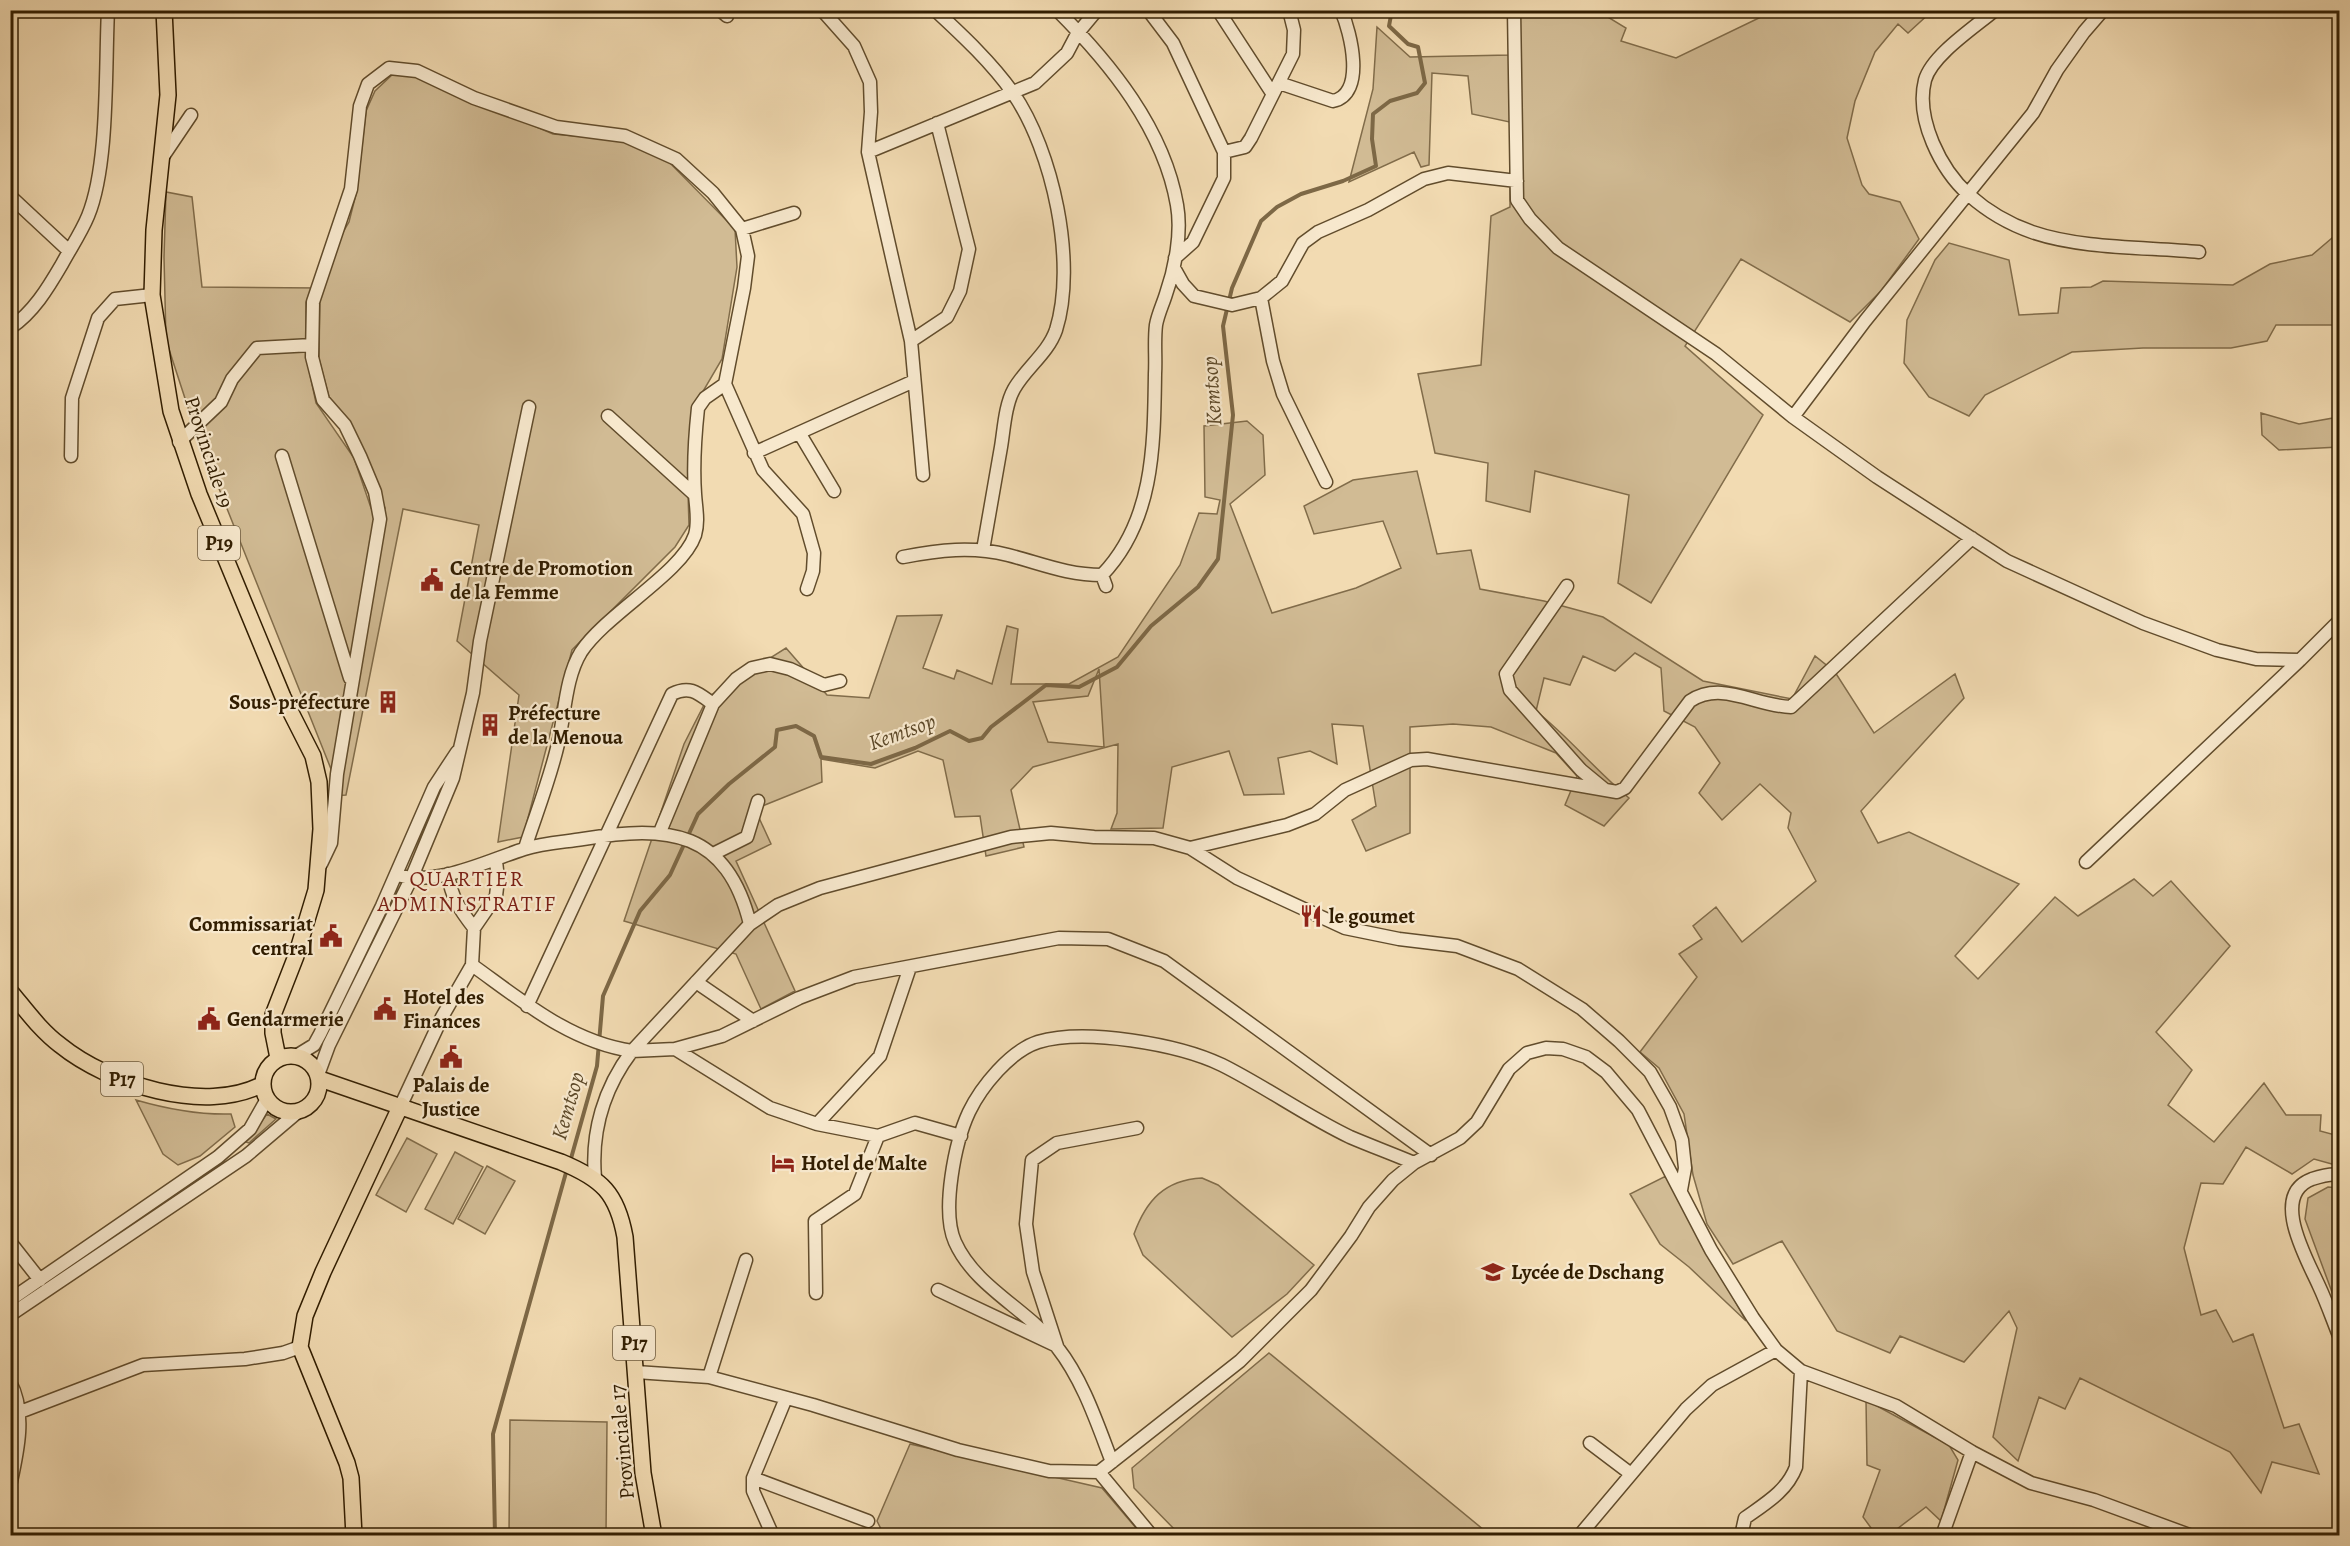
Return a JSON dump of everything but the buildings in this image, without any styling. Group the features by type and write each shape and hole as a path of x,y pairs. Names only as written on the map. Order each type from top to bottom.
{"main road":[{"name":"Provinciale 19","path":"164,10 168,95 154,230 152,295 161,361 179,442 283,697 313,756 319,782 321,807 318,870 309,916 273,1016 273,1033 278,1058"},
{"name":"P17","path":"10,991 36,1024 60,1046 86,1064 132,1083 178,1094 222,1096 249,1091 265,1091"},
{"path":"296,1056 309,1063 319,1077 314,1100 299,1111 281,1110 265,1091 267,1069 278,1058 296,1056"},
{"name":"Provinciale 17","path":"319,1077 579,1169 595,1178 610,1193 620,1211 625,1237 643,1473 654,1536"},
{"path":"354,1536 351,1478 347,1463 300,1347 305,1317 323,1272 401,1105"}],"street":[{"path":"10,328 22,321 49,287 88,216 95,192 102,136 108,10"},
{"path":"822,10 854,46 870,82 871,112 868,152 911,341 922,475"},
{"path":"935,10 1014,94 1036,134 1045,162 1064,262 1063,297 1055,332 1039,359 1014,389 1006,415 983,550"},
{"path":"903,557 959,548 983,550 1104,581 1138,521 1145,495 1153,411 1156,324 1175,263 1177,206 1158,147 1134,98 1057,10"},
{"path":"868,152 1014,94 1035,83 1067,53 1077,34 1096,10"},
{"path":"1148,10 1173,43 1224,152 1224,178 1193,242 1175,263"},
{"path":"1218,10 1276,88 1333,101 1347,94 1354,61 1352,39 1341,10"},
{"path":"1224,152 1245,147 1293,54 1294,30 1289,10"},
{"path":"1514,10 1517,200 1530,219 1558,248 1716,354 1793,417 1877,477 2007,561 2174,635 2217,650 2256,659 2300,660"},
{"path":"1995,10 1936,60 1925,80 1924,110 1934,146 1968,195 1998,217 2033,232 2089,243 2199,252"},
{"path":"1793,417 1865,321 2032,113 2057,70 2103,10"},
{"path":"10,41 10,61"},
{"path":"318,870 331,843 337,774 380,519 375,492 350,435 345,425 323,400 312,357 313,302 351,189 360,106 368,84 389,68 417,71 474,98 556,127 625,136 676,159 713,193 742,229 748,256 747,266 726,384 754,453 771,482 803,514 814,553 813,571 807,589"},
{"path":"162,159 191,116"},
{"path":"911,341 947,317 960,291 969,249 937,123"},
{"path":"1175,263 1183,284 1194,296 1232,305 1261,298 1282,281 1303,243 1318,232 1368,210 1424,179 1448,173 1517,181"},
{"path":"10,196 69,251"},
{"path":"742,229 794,213"},
{"path":"71,456 72,398 98,318 115,299 152,295"},
{"path":"1261,298 1273,361 1283,394 1326,482"},
{"path":"179,442 221,402 232,379 257,348 312,345"},
{"path":"754,453 914,381"},
{"path":"525,848 558,744 568,689 580,653 603,626 662,576 689,548 697,525 695,495 698,408 705,398 726,384"},
{"path":"319,1077 329,1045 411,879 453,778 473,693 480,641 530,407"},
{"path":"608,416 695,495"},
{"path":"800,434 834,491"},
{"path":"282,456 351,682"},
{"path":"1190,848 1287,825 1315,814 1345,790 1411,760 1427,759 1617,792 1624,788 1690,701 1700,694 1716,691 1778,707 1791,707 1972,538"},
{"path":"1567,585 1506,674 1506,681 1510,690 1581,770 1605,790"},
{"path":"2086,862 2340,620"},
{"path":"660,832 712,704 736,680 752,668 770,664 790,669 824,684 840,681"},
{"path":"527,1006 609,834 672,694 684,688 694,690 712,704"},
{"path":"296,1056 314,1045 320,1034 396,875 434,788 459,749"},
{"path":"713,854 747,837 758,801"},
{"path":"396,875 411,879 448,874 496,861 525,848 609,834 660,832 691,842 713,854 732,875 743,894 750,924"},
{"path":"595,1178 593,1154 604,1104 618,1070 632,1051 750,924 778,905 820,888 1011,837 1051,833 1094,837 1154,838 1190,848 1237,878 1345,928 1399,939 1457,946 1518,969 1582,1009 1650,1072 1670,1107 1682,1140 1685,1168 1681,1190"},
{"path":"401,1105 442,1017 472,965 474,928 496,896 498,879 496,861"},
{"path":"448,874 450,892 459,909 474,928"},
{"path":"472,965 527,1006 571,1031 608,1047 632,1051 675,1049 722,1036 799,998 854,977 1059,938 1108,939 1164,961 1431,1155"},
{"path":"817,1124 880,1056 910,967"},
{"path":"696,982 753,1021"},
{"path":"1057,1346 974,1271 954,1241 949,1207 963,1124 979,1090 1003,1065 1036,1042 1073,1036 1117,1038 1168,1048 1219,1064 1349,1136 1414,1163"},
{"path":"636,1372 709,1377 957,1450 1049,1471 1100,1472 1240,1361 1311,1290 1351,1236 1369,1207 1393,1180 1414,1163 1460,1138 1477,1122 1509,1069 1527,1053 1546,1048 1563,1049 1586,1057 1606,1072 1638,1110 1711,1250 1753,1318 1776,1350 1802,1371 1896,1406 1972,1452 2031,1483 2094,1500 2192,1536"},
{"path":"675,1049 770,1108 817,1124 878,1136 915,1123 961,1136"},
{"path":"10,1300 218,1157 250,1129 265,1091"},
{"path":"10,1315 246,1156 299,1111"},
{"path":"1112,1462 1088,1400 1057,1346 1033,1272 1026,1224 1032,1160 1057,1143 1137,1128"},
{"path":"816,1293 815,1221 855,1194 878,1136"},
{"path":"2340,1174 2319,1176 2303,1182 2293,1195 2293,1214 2299,1242 2340,1338"},
{"path":"172,1187 180,1199"},
{"path":"10,1242 40,1280"},
{"path":"709,1377 746,1260"},
{"path":"938,1290 1057,1346"},
{"path":"20,1412 143,1365 245,1359 283,1353 300,1347"},
{"path":"1579,1536 1686,1409 1712,1385 1776,1350"},
{"path":"1742,1536 1745,1518 1791,1482 1796,1467 1802,1371"},
{"path":"10,1382 20,1412 16,1458 10,1486"},
{"path":"773,1536 753,1491 753,1478 786,1398"},
{"path":"1590,1443 1630,1474"},
{"path":"1942,1536 1972,1452"},
{"path":"1100,1472 1152,1536"},
{"path":"753,1478 868,1521"}],"shaded area":[{"path":"1509,11 1598,11 1626,28 1621,41 1676,58 1763,16 1782,11 1932,11 1908,33 1898,24 1875,52 1855,101 1847,138 1862,185 1869,194 1900,202 1919,239 1881,291 1850,322 1741,259 1685,346 1763,415 1651,603 1618,583 1629,495 1535,471 1530,512 1486,501 1488,463 1435,453 1418,374 1481,365 1491,216 1510,207 1510,122 1472,114 1468,76 1432,73 1429,165 1421,167 1414,152 1349,182 1373,89 1377,27 1410,57 1510,55"},
{"path":"394,73 416,76 553,134 621,140 669,162 735,229 737,267 722,359 695,405 688,493 689,525 675,547 572,650 523,837 498,842 519,695 457,641 479,525 403,509 346,795 330,796 331,769 194,426 166,340 164,257 166,192 192,197 202,287 320,288 329,256 349,222 357,190 366,111 375,91","holes":["320,289 319,359 330,401 351,424 385,508 371,508 354,458 316,403 306,356 306,302"]},
{"path":"2339,232 2339,336 2334,325 2276,325 2267,341 2231,348 2143,348 2072,352 1985,395 1969,416 1929,397 1904,363 1907,320 1935,260 1949,243 2009,260 2019,315 2058,313 2061,288 2091,287 2103,281 2233,285 2270,264 2312,255"},
{"path":"2261,413 2299,424 2339,417 2339,447 2279,450 2262,435"},
{"path":"1247,421 1263,435 1265,475 1230,504 1272,613 1356,588 1401,568 1383,521 1314,534 1304,506 1353,480 1417,471 1437,554 1471,550 1480,589 1544,601 1603,617 1703,681 1792,699 1815,656 1835,672 1874,733 1955,674 1964,698 1861,811 1878,843 1909,832 2019,884 1955,956 1978,979 2055,897 2078,916 2134,879 2153,896 2171,881 2230,946 2156,1032 2192,1070 2168,1105 2214,1142 2264,1083 2286,1115 2321,1115 2320,1131 2339,1136 2339,1166 2314,1159 2292,1174 2246,1147 2223,1184 2201,1183 2184,1248 2201,1315 2216,1310 2233,1342 2253,1334 2284,1428 2299,1424 2319,1474 2272,1462 2261,1493 2230,1452 2080,1378 2065,1409 2039,1397 2018,1461 1993,1437 2017,1328 2009,1311 1964,1362 1900,1336 1890,1353 1837,1331 1782,1241 1733,1264 1707,1224 1693,1175 1684,1114 1659,1068 1640,1052 1697,977 1679,954 1702,939 1693,926 1716,907 1742,942 1816,881 1788,828 1791,813 1760,784 1722,820 1699,793 1720,763 1695,727 1664,711 1661,668 1635,653 1615,671 1583,656 1570,685 1544,678 1536,711 1629,798 1604,826 1565,805 1577,776 1556,753 1491,727 1453,724 1410,727 1410,833 1366,851 1352,820 1376,806 1363,726 1332,724 1337,764 1310,751 1278,758 1284,794 1244,795 1229,751 1172,767 1163,828 1111,829 1117,813 1118,744 1033,767 1011,790 1024,847 986,856 980,816 955,817 943,760 918,751 875,768 821,759 822,782 755,809 771,844 736,861 795,991 761,1009 736,954 624,921 684,744 708,697 786,648 827,695 869,698 897,616 942,615 923,668 954,679 957,670 992,684 1007,626 1018,629 1011,684 1069,684 1118,657 1180,565 1199,513 1217,514 1220,500 1205,497 1204,426","holes":["1099,669 1104,747 1048,742 1033,702 1088,696"]},
{"path":"136,1100 183,1111 231,1114 235,1127 200,1156 178,1165 163,1154"},
{"path":"267,1114 276,1119 249,1143 246,1142"},
{"path":"407,1138 437,1154 406,1212 376,1195"},
{"path":"455,1152 483,1167 453,1224 425,1209"},
{"path":"487,1166 515,1181 485,1234 458,1219"},
{"path":"1666,1176 1746,1321 1689,1267 1660,1244 1630,1194"},
{"path":"1202,1178 1218,1185 1314,1265 1287,1294 1232,1337 1143,1255 1134,1234 1144,1212 1158,1194 1177,1183"},
{"path":"2328,1187 2339,1188 2339,1311 2305,1219 2308,1198"},
{"path":"1269,1353 1490,1535 1180,1535 1134,1488 1132,1468"},
{"path":"1866,1400 1949,1445 1958,1460 1941,1521 1926,1507 1889,1535 1877,1536 1863,1517 1880,1470 1867,1465"},
{"path":"510,1420 607,1422 606,1535 509,1535"},
{"path":"910,1444 1102,1488 1142,1535 884,1535 877,1521"}],"waterway":[{"name":"Kemtsop","path":"570,1162 597,1066 603,996 640,911 670,875 698,814 729,784 775,747 777,730 796,726 814,736 821,757 871,764 915,748 950,731 969,741 982,738 991,727 1046,685 1079,687 1117,667 1151,626 1198,587 1218,559 1233,415 1223,326 1232,288 1261,221 1277,207 1301,194 1343,181 1376,166 1372,139 1373,114 1390,101 1417,93 1425,83 1418,47 1408,44 1389,26 1392,10"},
{"name":"Kemtsop","path":"495,1536 493,1434 567,1169"}],"place":[{"name":"Centre de Promotion de la Femme","path":"432,580"},
{"name":"Sous-préfecture","path":"388,702"},
{"name":"Préfecture de la Menoua","path":"490,725"},
{"name":"le goumet","path":"1311,916"},
{"name":"Commissariat central","path":"331,936"},
{"name":"Hotel des Finances","path":"385,1009"},
{"name":"Gendarmerie","path":"209,1019"},
{"name":"Palais de Justice","path":"451,1057"},
{"name":"Hotel de Malte","path":"783,1163"},
{"name":"Lycée de Dschang","path":"1493,1272"}],"district":[{"name":"QUARTIER ADMINISTRATIF","path":"467,892"}]}
